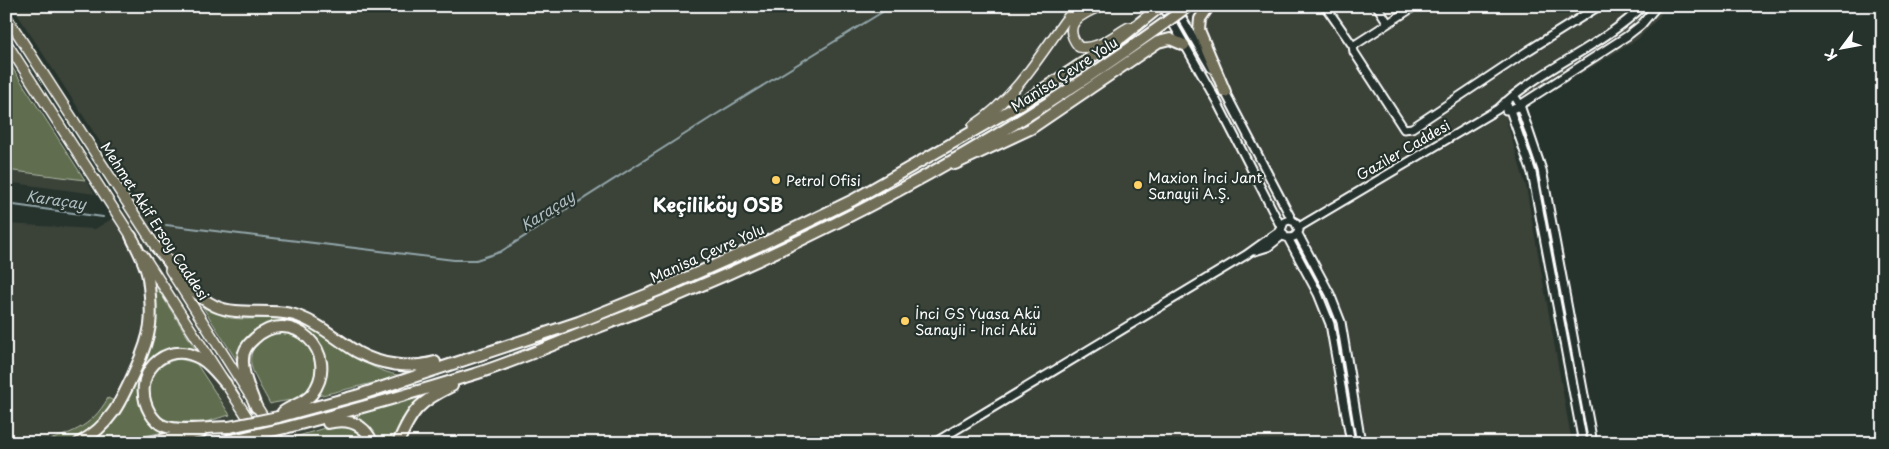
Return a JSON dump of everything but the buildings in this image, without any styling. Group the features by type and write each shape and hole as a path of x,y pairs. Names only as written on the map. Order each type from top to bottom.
{"highway":[{"name":"Manisa Çevre Yolu","path":"285,428 481,372 666,301 793,244 926,175 1048,103 1188,6"},
{"path":"1209,6 1200,19 1199,30 1225,92"},
{"name":"Manisa Çevre Yolu","path":"229,426 278,416 359,395 579,322 678,282 853,200 1019,105 1122,37 1160,8"},
{"path":"926,175 1030,130 1158,42 1170,39 1184,45"},
{"path":"79,443 92,435 120,405 139,361 150,326 151,310 148,276 131,236"},
{"path":"156,247 196,294 216,306 234,311 275,312 297,316 317,324 358,353 401,365 424,365 451,358 475,355"},
{"path":"256,407 243,369 243,356 247,346 255,337 266,331 279,327 291,328 304,334 314,343 321,357 322,370 319,384 311,396 278,416"},
{"path":"226,384 202,359 189,354 179,353 169,355 153,365 144,382 143,394 146,406 152,417 162,426 176,429 229,426"},
{"path":"398,443 408,420 417,407 433,395 470,379 481,372"},
{"path":"219,443 235,441 285,428 302,428 339,420 355,423 364,429 372,443"},
{"path":"148,443 229,426"}],"main road":[{"path":"923,159 995,110 1012,92 1072,12 1080,6"},
{"path":"1101,6 1076,19 1072,26 1072,34 1080,47 1087,49 1097,46 1144,19"},
{"name":"Mehmet Akif Ersoy Caddesi","path":"6,16 280,443"},
{"name":"Mehmet Akif Ersoy Caddesi","path":"6,42 264,443"},
{"path":"131,236 143,228"}],"street":[{"path":"1175,6 1225,92 1330,294 1341,322 1361,443"},
{"path":"1325,6 1353,46 1354,52 1404,129 1412,128 1599,6"},
{"path":"1377,6 1388,24"},
{"path":"1353,46 1415,6"},
{"name":"Gaziler Caddesi","path":"1296,226 1498,109 1514,95 1615,31 1643,6"},
{"path":"1498,109 1510,110 1627,36 1641,25 1657,6"},
{"path":"1160,8 1216,100 1283,232 1318,294 1330,324 1350,443"},
{"path":"1514,95 1520,104 1542,170 1593,443"},
{"path":"1505,102 1510,110 1532,173 1583,443"},
{"path":"1283,232 1284,222 1296,226"},
{"path":"934,443 1253,251 1264,241 1283,232 1294,237 1296,226"}],"shaded area":[{"path":"12,6 1666,6 1659,17 1638,39 1506,119 1526,187 1572,443 6,443 6,224 95,229 139,202"},
{"path":"6,54 95,194 6,182"}],"green space":[{"path":"6,58 85,180 6,170"},
{"path":"154,283 196,350 179,348 165,351 152,360 140,379 138,389 142,409 147,418 164,432 109,443 89,443 110,425 123,408 153,338 156,323"},
{"path":"202,306 231,318 277,318 297,323 316,332 364,362 382,371 402,376 318,396 325,382 327,368 322,347 314,336 308,332 281,323 241,350 237,361"},
{"path":"279,332 298,336 309,346 315,360 315,376 309,390 304,395 297,399 270,404 253,372 251,354 256,346"},
{"path":"179,359 196,363 230,415 199,424 181,425 167,421 157,414 151,404 149,393 151,382 156,372 166,364"},
{"path":"423,396 401,420 394,443 378,443 368,427 352,416"},
{"path":"108,398 116,402 89,433 67,443 39,443 70,433 87,423"},
{"path":"334,425 351,426 361,433 369,443 295,443 292,438"}],"waterway":[{"name":"Karaçay","path":"166,225 454,260 476,260 500,252 712,117 892,6"},
{"name":"Karaçay","path":"6,204 103,217"}],"place":[{"name":"Petrol Ofisi","path":"776,180"},
{"name":"Maxion İnci Jant Sanayii A.Ş.","path":"1138,185"},
{"name":"İnci GS Yuasa Akü Sanayii - İnci Akü","path":"905,321"}],"district":[{"name":"Keçiliköy OSB","path":"718,204"}]}
